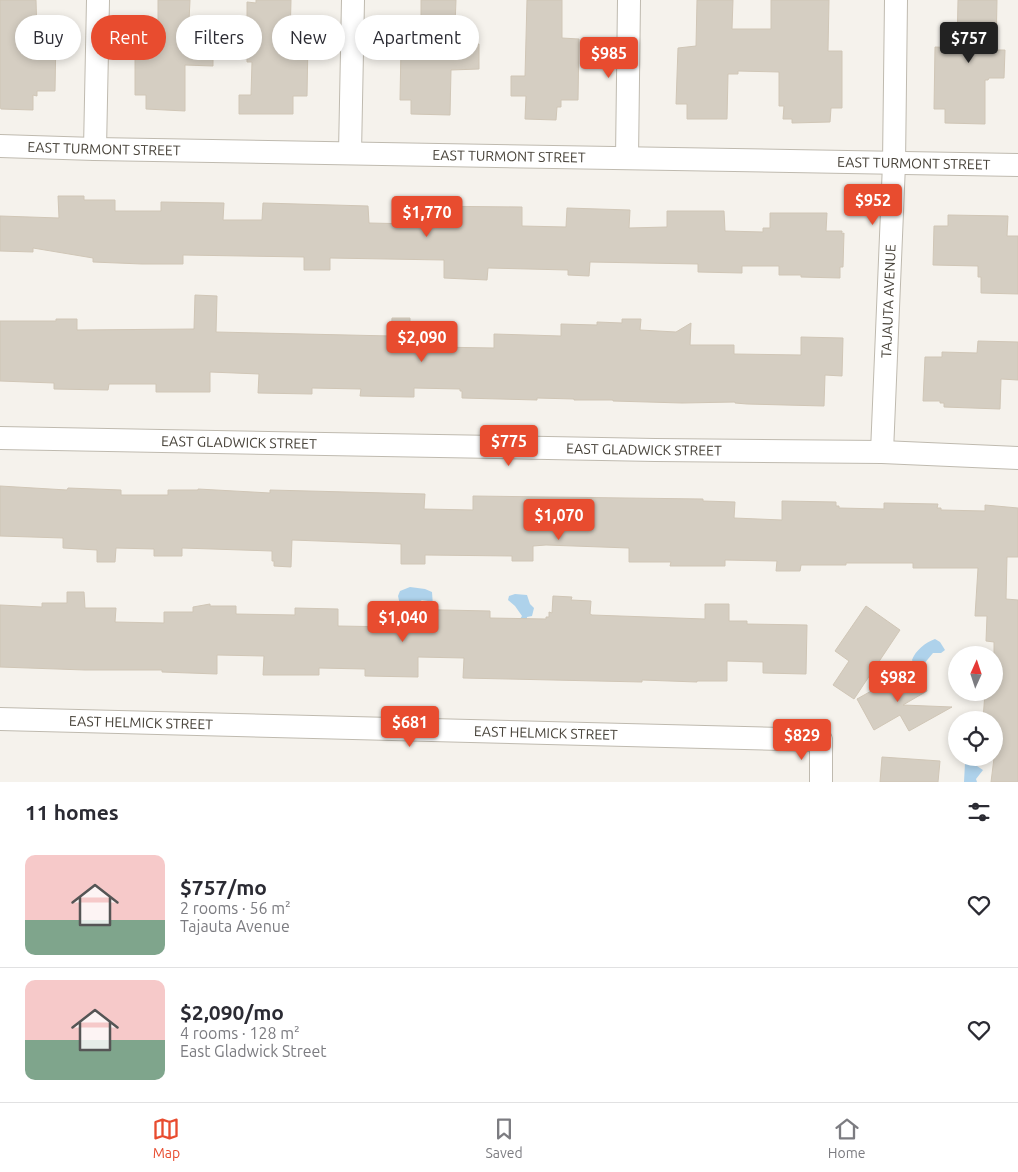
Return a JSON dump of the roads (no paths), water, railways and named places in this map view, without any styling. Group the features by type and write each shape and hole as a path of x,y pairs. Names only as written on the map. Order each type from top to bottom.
{"street":[{"path":"94,150 98,0"},
{"path":"350,153 353,0"},
{"path":"627,158 629,0"},
{"name":"TAJAUTA AVENUE","path":"882,452 894,164 896,0"},
{"name":"EAST TURMONT STREET","path":"0,146 94,150 1018,165"},
{"name":"EAST GLADWICK STREET","path":"0,438 132,439 606,450 882,452 1018,458"},
{"name":"EAST HELMICK STREET","path":"0,719 821,740 821,782"}],"water":[{"path":"410,587 432,592 433,606 428,606 428,601 422,600 412,606 400,605 398,596 400,591"},
{"path":"515,594 527,595 530,604 534,608 532,616 527,617 527,620 520,619 522,616 508,600 509,596"},
{"path":"935,639 940,642 945,650 941,653 933,653 923,665 914,665 912,660 918,650"},
{"path":"965,766 977,766 983,770 976,779 977,782 964,782"}]}
